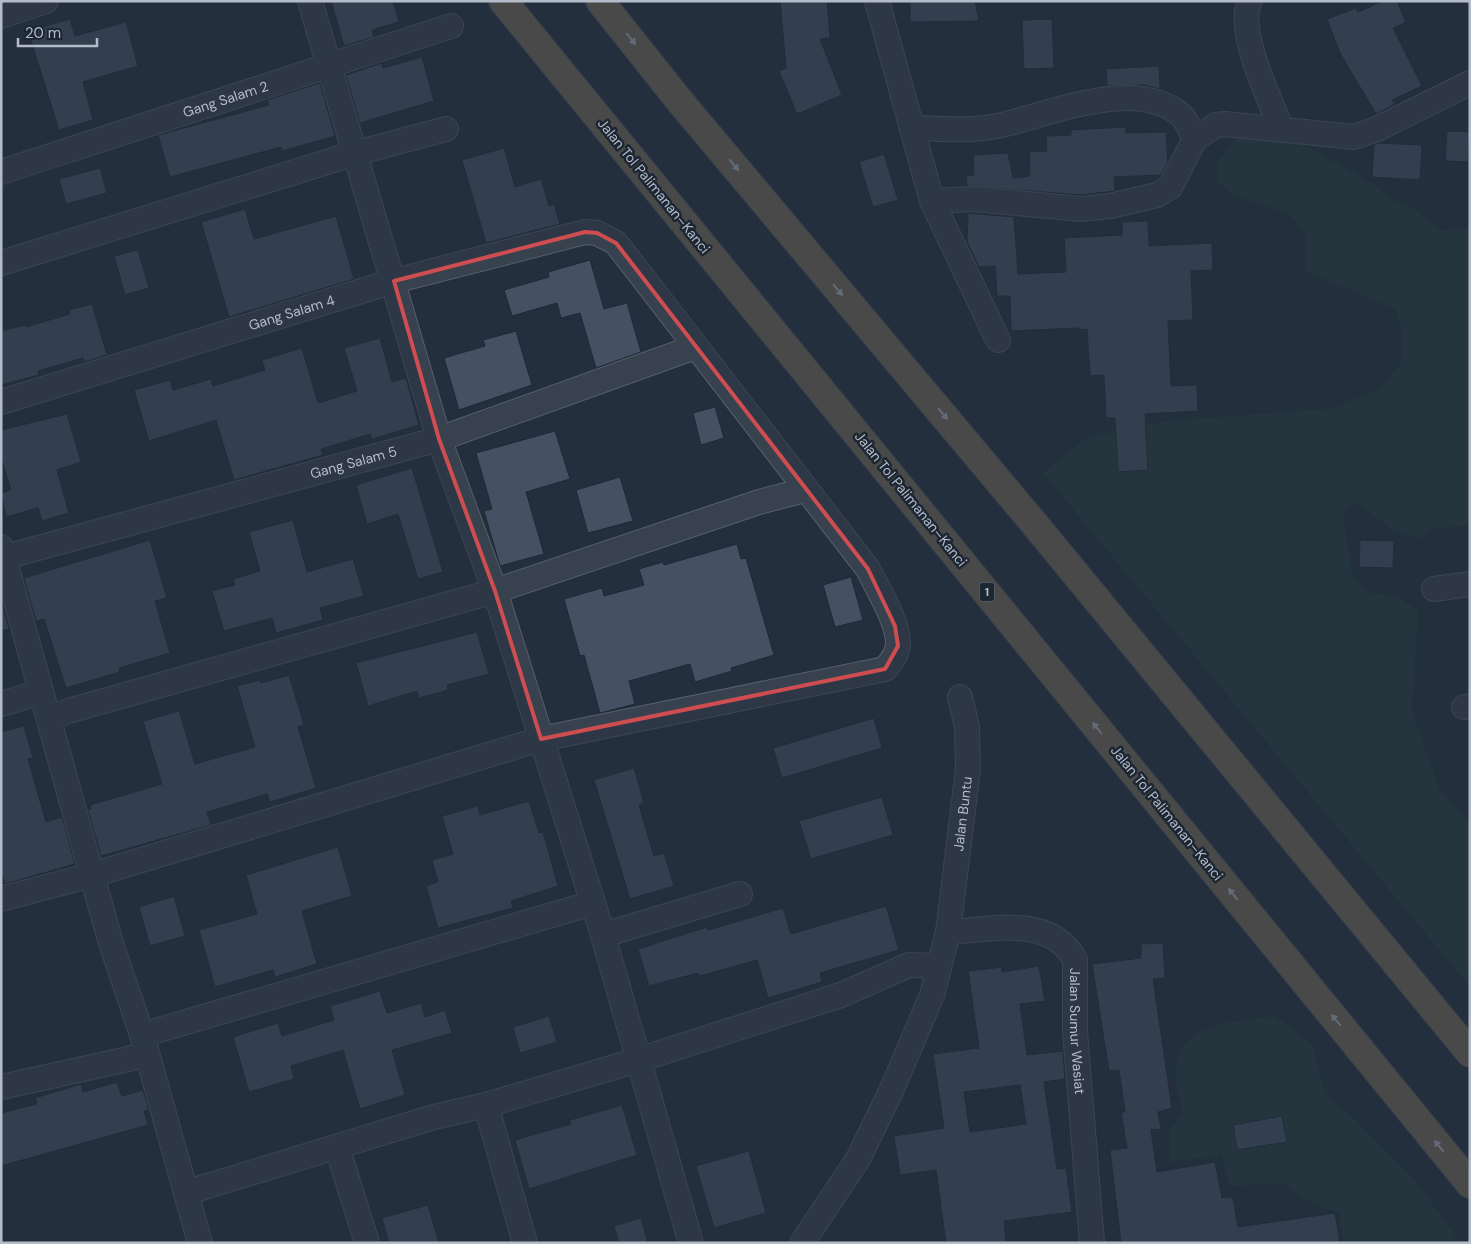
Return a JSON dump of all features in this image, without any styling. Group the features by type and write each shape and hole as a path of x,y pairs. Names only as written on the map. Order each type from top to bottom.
{"highway":[{"name":"Jalan Tol Palimanan–Kanci","path":"502,1 1470,1184"},
{"path":"600,1 678,98 1038,527 1470,1053"}],"street":[{"path":"1,16 46,1"},
{"path":"310,1 439,439 495,591 603,935 691,1243"},
{"path":"877,1 932,201 998,340"},
{"path":"1250,1 1248,20 1250,48 1282,130"},
{"name":"Gang Salam 2","path":"1,172 450,26"},
{"path":"932,201 974,199 1081,209 1110,206 1157,196 1170,187 1195,139 1216,125 1225,124 1354,138 1377,129 1470,83"},
{"path":"912,128 975,130 1006,124 1090,102 1131,99 1161,102 1183,116 1195,139"},
{"path":"1,263 356,153 446,129"},
{"name":"Gang Salam 4","path":"1,402 394,281 585,232 597,233 616,243 695,347"},
{"path":"1,899 92,875 541,739 886,669 894,659 898,646 895,626 868,569 695,347"},
{"name":"Gang Salam 5","path":"3,552 439,439 695,347"},
{"path":"50,718 68,711 495,591 759,502 805,490"},
{"path":"3,552 110,940 188,1192 200,1243"},
{"path":"1434,589 1470,584"},
{"path":"1,704 42,692"},
{"name":"Jalan Buntu","path":"802,1243 858,1159 892,1089 929,1003 926,965 948,932 968,769 967,727 960,697"},
{"path":"603,935 740,894"},
{"path":"1,1087 144,1045 593,903"},
{"name":"Jalan Sumur Wasiat","path":"948,932 1032,928 1060,941 1070,950 1075,960 1074,1031 1092,1243"},
{"path":"188,1192 434,1117 486,1105 638,1060 841,995 926,965"},
{"path":"486,1105 525,1243"},
{"path":"337,1147 367,1243"}],"highlighted area":[{"path":"585,232 597,233 616,243 868,569 895,626 898,646 885,669 541,739 495,591 439,439 394,281"}],"green space":[{"path":"1259,135 1299,143 1360,176 1396,201 1411,207 1442,231 1470,226 1470,525 1432,529 1420,539 1391,529 1359,504 1348,507 1343,518 1354,580 1369,593 1396,596 1418,611 1412,711 1439,789 1470,823 1470,987 1043,473 1088,437 1167,421 1336,408 1381,387 1401,363 1402,330 1395,308 1305,271 1307,235 1291,215 1233,195 1218,181 1217,164 1235,139"},
{"path":"1275,1016 1313,1046 1322,1083 1335,1104 1356,1120 1417,1183 1461,1243 1344,1243 1339,1213 1313,1204 1283,1183 1229,1186 1222,1155 1169,1162 1170,1130 1182,1113 1176,1083 1176,1066 1181,1051 1189,1040 1215,1026"}],"building":[{"path":"331,1 393,1 399,22 372,30 374,37 344,46"},
{"path":"780,1 827,1 830,38 820,39 842,95 797,114 779,71 786,68"},
{"path":"910,1 975,1 979,21 910,22"},
{"path":"1383,1 1397,1 1406,22 1393,28 1422,86 1392,100 1395,104 1376,114 1340,53 1327,19 1356,8 1358,12"},
{"path":"70,19 75,36 126,22 138,66 83,82 93,120 59,130 28,31"},
{"path":"1052,19 1054,68 1024,69 1022,20"},
{"path":"422,57 434,101 360,123 346,75 382,63 383,68"},
{"path":"1159,66 1160,89 1144,85 1107,86 1106,69"},
{"path":"320,83 335,136 282,151 281,147 170,177 158,135 269,105 267,100"},
{"path":"1126,127 1126,133 1166,132 1168,162 1161,175 1114,177 1115,191 1081,195 967,186 966,176 974,175 973,155 1008,153 1013,178 1030,176 1029,152 1047,151 1046,136 1071,135 1071,130"},
{"path":"1447,131 1470,132 1468,162 1445,161"},
{"path":"1378,143 1422,145 1420,180 1372,177 1374,145"},
{"path":"504,148 515,187 541,179 549,206 554,204 560,224 486,243 462,160"},
{"path":"884,154 898,200 873,207 859,162"},
{"path":"100,168 107,193 66,204 59,179"},
{"path":"245,209 254,239 336,216 354,279 229,317 201,222"},
{"path":"968,213 1014,217 1018,274 1066,272 1064,238 1122,235 1122,222 1148,221 1149,246 1212,243 1213,270 1191,271 1193,320 1168,321 1171,386 1197,385 1198,411 1145,414 1148,470 1118,472 1115,418 1106,418 1104,375 1090,376 1087,329 1011,331 1010,296 997,296 995,266 979,267 967,242"},
{"path":"138,250 149,288 125,295 114,256"},
{"path":"590,260 604,309 627,303 641,352 596,368 580,313 561,318 557,303 512,316 504,290 549,277 548,272"},
{"path":"92,304 107,355 84,362 83,358 38,371 39,375 1,385 1,331 25,325 26,327 70,314 69,310"},
{"path":"516,331 532,385 459,410 444,358 485,346 483,340"},
{"path":"380,338 392,382 406,378 419,425 372,439 370,434 321,449 323,455 234,480 216,420 149,441 134,390 170,380 173,390 211,379 213,386 265,370 262,360 302,348 318,403 357,391 344,348"},
{"path":"715,407 724,438 701,445 693,413"},
{"path":"67,414 81,462 57,470 69,513 42,521 38,508 6,517 1,493 11,490 1,457 1,430"},
{"path":"555,431 570,479 526,492 544,554 500,566 484,511 492,509 476,453"},
{"path":"412,468 443,572 418,579 398,514 367,524 356,485"},
{"path":"620,477 633,521 588,533 576,490"},
{"path":"293,520 307,572 353,559 364,596 320,608 323,620 276,633 272,618 224,631 212,591 235,585 233,579 260,571 249,532"},
{"path":"150,540 167,598 155,601 170,653 119,668 120,672 66,688 44,619 36,621 24,578"},
{"path":"1360,540 1394,541 1393,568 1359,567"},
{"path":"737,544 741,559 746,558 774,655 731,668 732,671 695,682 690,664 629,681 635,704 600,713 584,655 580,656 564,599 602,588 604,596 644,585 639,569 663,562 664,565"},
{"path":"851,577 863,620 835,627 823,585"},
{"path":"1,599 9,629 1,631"},
{"path":"477,632 489,674 447,685 448,690 419,698 417,691 368,706 356,663"},
{"path":"289,675 304,725 298,727 316,788 270,802 267,794 207,812 211,825 101,856 88,810 91,809 90,805 162,784 143,721 179,711 195,764 255,747 237,686 260,680 261,683"},
{"path":"874,718 882,748 782,778 773,748"},
{"path":"24,726 33,758 28,759 46,822 62,817 75,864 5,884 1,871 1,732"},
{"path":"634,768 644,803 639,805 654,856 664,853 674,886 630,899 594,780"},
{"path":"882,797 893,835 811,859 799,821"},
{"path":"529,801 539,833 543,832 558,886 511,901 513,908 438,928 426,886 438,882 432,860 453,854 442,816 478,806 480,815"},
{"path":"338,847 352,896 302,911 317,964 275,977 273,970 215,987 199,930 257,914 246,875"},
{"path":"174,896 185,936 150,946 139,907"},
{"path":"886,906 899,950 820,973 822,982 768,998 757,960 700,976 698,973 649,986 638,949 707,927 708,930 783,908 791,934"},
{"path":"1163,943 1165,978 1153,979 1172,1108 1158,1112 1161,1129 1151,1130 1157,1172 1215,1162 1222,1198 1233,1197 1238,1227 1335,1213 1340,1243 1121,1243 1110,1150 1127,1148 1121,1112 1125,1112 1119,1070 1109,1071 1092,964 1141,958 1141,944"},
{"path":"1039,966 1045,1001 1020,1004 1027,1055 1063,1051 1065,1079 1044,1082 1057,1169 1066,1168 1072,1212 1004,1221 1006,1243 946,1243 936,1170 900,1175 894,1136 944,1128 933,1054 979,1048 968,971 1002,967 1002,972","holes":["1020,1085 1026,1124 970,1132 964,1092"]},
{"path":"380,991 387,1013 421,1003 425,1017 445,1010 452,1033 392,1050 405,1095 360,1109 343,1050 291,1066 294,1079 249,1092 233,1037 278,1023 282,1036 334,1020 330,1006"},
{"path":"549,1016 557,1042 520,1053 513,1027"},
{"path":"117,1082 122,1096 143,1090 149,1110 144,1111 148,1125 1,1166 1,1113 37,1104 35,1098 81,1084 83,1092"},
{"path":"622,1105 637,1155 529,1189 515,1140 571,1124 570,1120"},
{"path":"1282,1116 1287,1142 1237,1150 1233,1125"},
{"path":"749,1151 766,1213 714,1228 696,1166"},
{"path":"428,1205 439,1243 389,1243 382,1218"},
{"path":"641,1218 648,1243 619,1243 614,1226"}]}
